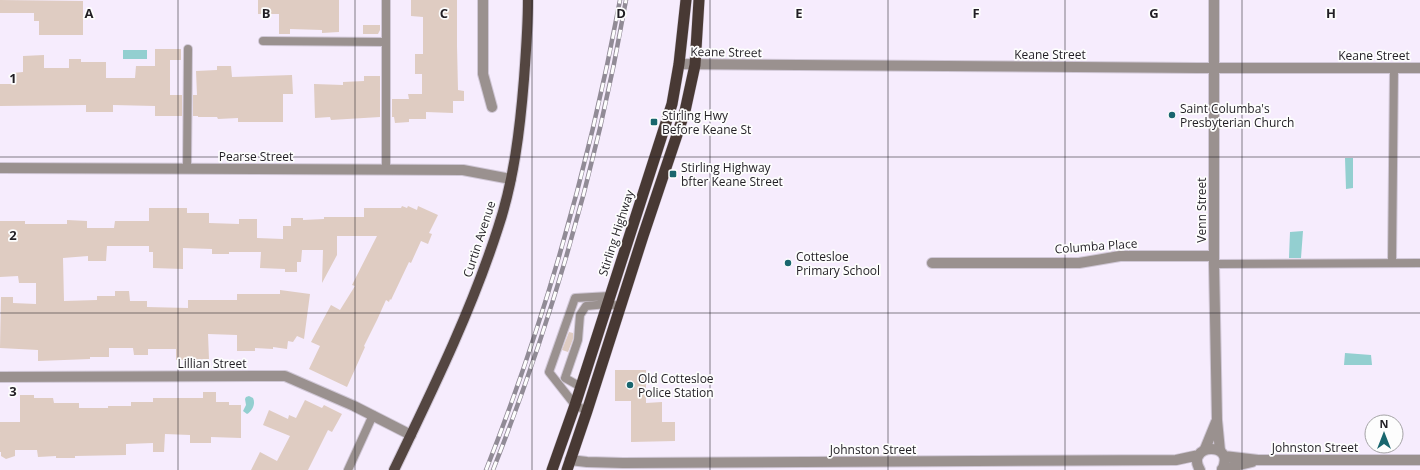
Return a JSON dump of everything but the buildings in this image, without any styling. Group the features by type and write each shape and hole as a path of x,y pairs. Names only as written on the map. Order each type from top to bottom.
{"highway":[{"name":"Stirling Highway","path":"552,470 581,387 672,104 680,64 686,0"},
{"path":"569,465 685,111 695,65 699,0"}],"main road":[{"name":"Curtin Avenue","path":"394,470 459,331 478,286 498,227 511,179 522,104 528,22 528,0"}],"street":[{"path":"483,0 483,74 492,108"},
{"name":"Venn Street","path":"1214,0 1214,260 1217,420 1224,463 1222,470"},
{"name":"Keane Street","path":"680,64 1420,68"},
{"name":"Pearse Street","path":"0,168 462,170 511,179"},
{"name":"Columba Place","path":"932,263 1079,263 1120,256 1214,260"},
{"name":"Lillian Street","path":"0,378 285,376 373,415 411,435"},
{"name":"Venn Street","path":"1199,468 1197,463 1217,420"},
{"name":"Johnston Street","path":"569,465 587,462 623,467 966,466 1176,460 1213,448 1222,454 1258,460 1420,460"},
{"name":"Johnston Street","path":"1176,460 1199,468"},
{"name":"Johnston Street","path":"1222,470 1258,460"}],"lane":[{"path":"386,0 386,169"},
{"path":"263,41 386,42"},
{"path":"187,169 188,49"},
{"path":"1392,263 1394,68"},
{"path":"1214,260 1420,263"},
{"path":"587,411 575,405 549,372 574,298 609,300 620,306"},
{"path":"581,387 565,378 578,340 580,316 586,306 609,300"},
{"path":"348,470 373,415"}],"shaded area":[{"path":"123,50 147,50 147,59 123,59"},
{"path":"1345,158 1353,158 1353,188 1346,189"},
{"path":"1303,231 1301,258 1289,258 1290,232"},
{"path":"1345,353 1371,355 1372,365 1344,365"},
{"path":"249,396 253,398 254,405 247,414 243,411 246,405 245,399"}],"railway":[{"path":"486,470 528,355 564,238 595,120 620,0"},
{"path":"493,470 535,355 572,238 602,120 626,0"}],"place":[{"name":"Saint Columba's Presbyterian Church","path":"1172,115"},
{"name":"Stirling Hwy Before Keane St","path":"654,122"},
{"name":"Stirling Highway bfter Keane Street","path":"673,174"},
{"name":"Cottesloe Primary School","path":"788,263"},
{"name":"Old Cottesloe Police Station","path":"630,385"}]}
